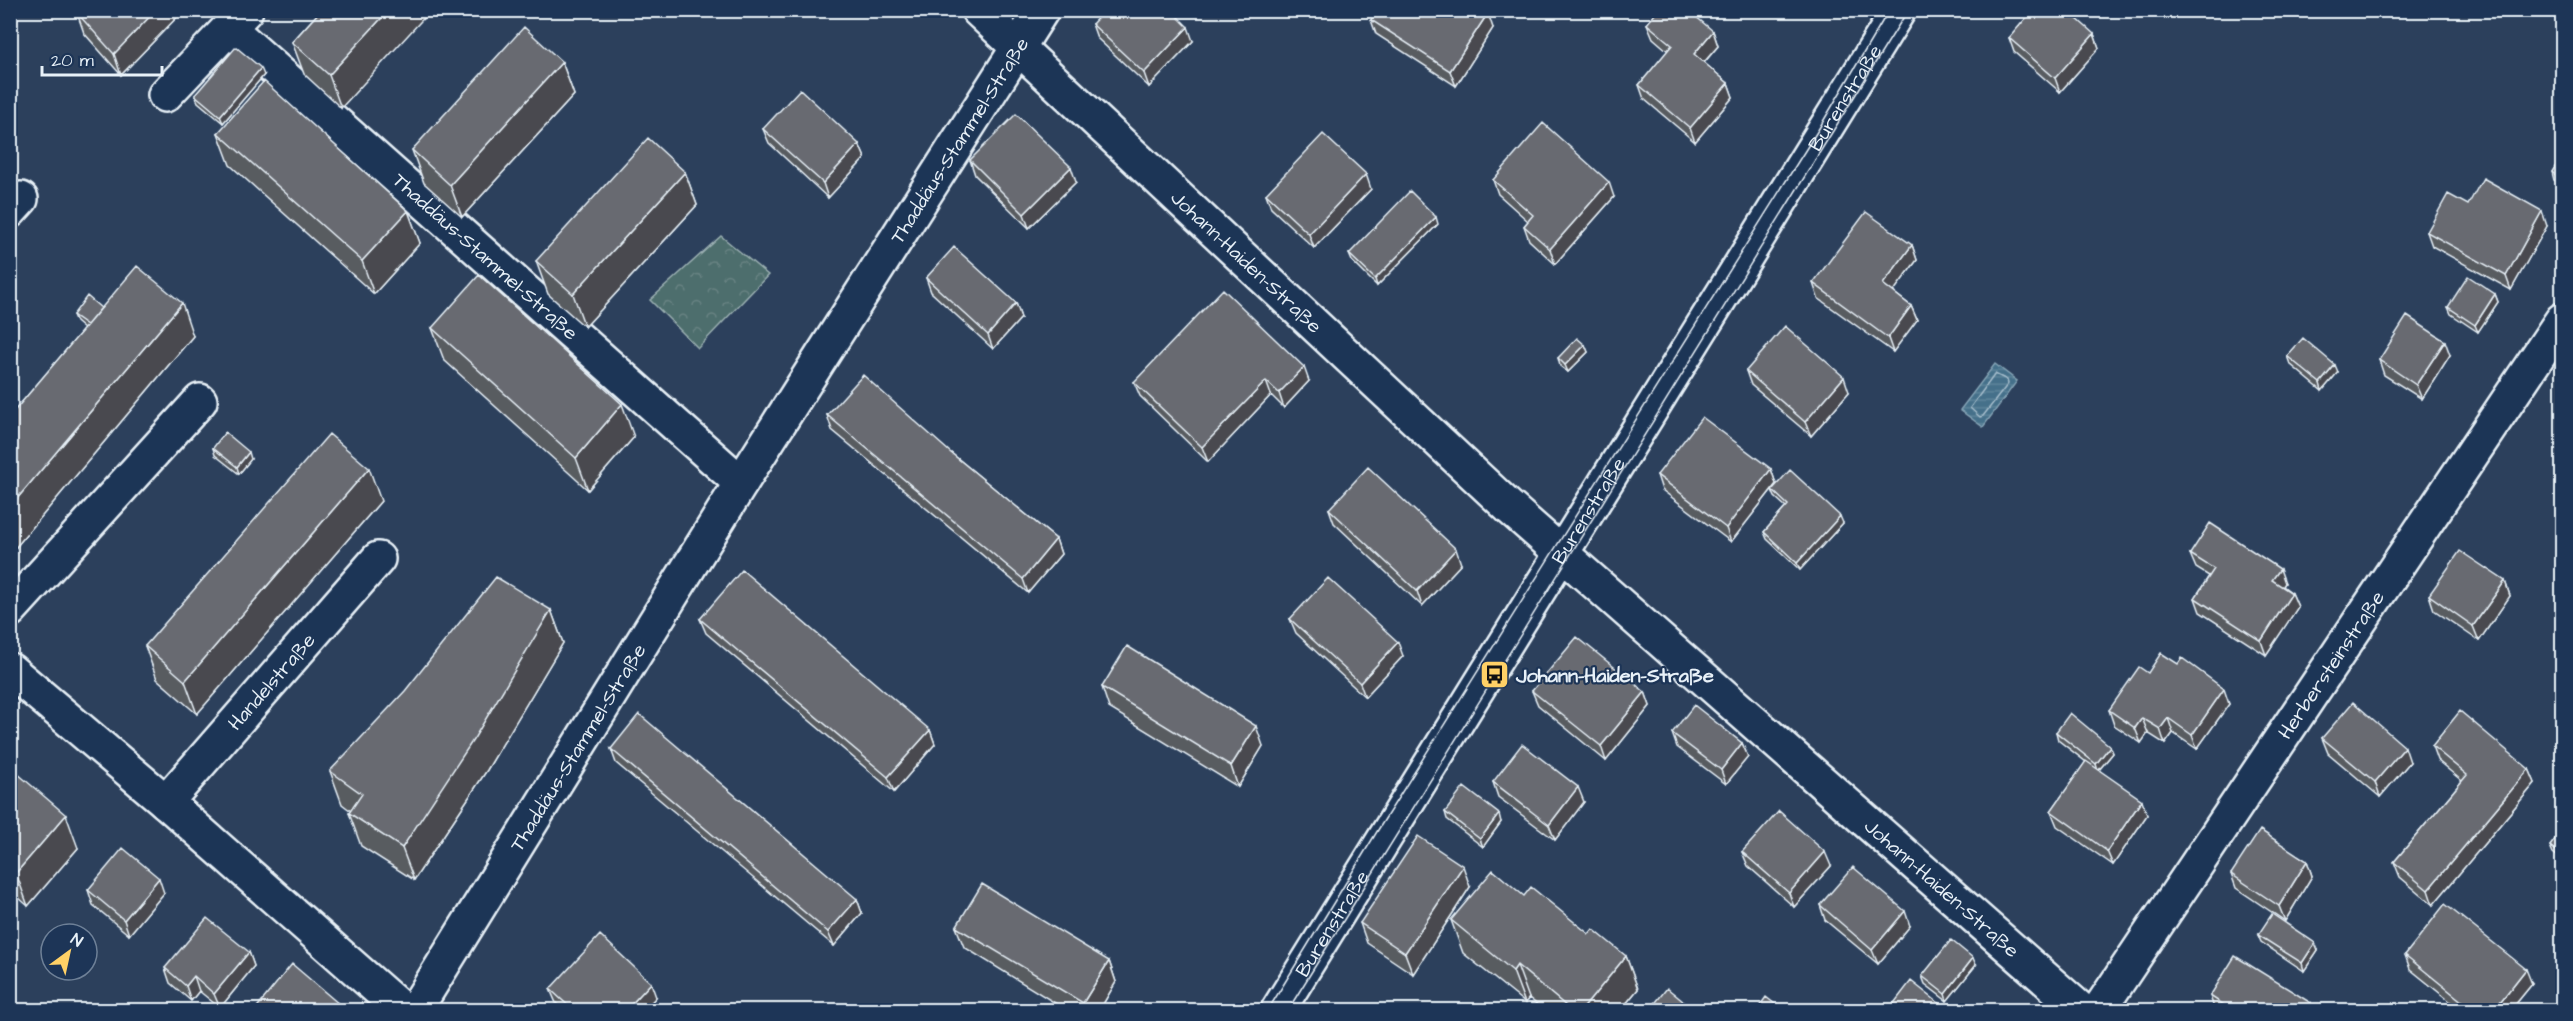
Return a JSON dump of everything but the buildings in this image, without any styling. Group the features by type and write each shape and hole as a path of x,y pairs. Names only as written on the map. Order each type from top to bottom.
{"street":[{"name":"Johann-Haiden-Straße","path":"978,10 1561,554 2081,1011"},
{"name":"Thaddäus-Stammel-Straße","path":"415,1011 741,483 1042,10"},
{"name":"Burenstraße","path":"1278,1011 1899,10"},
{"name":"Thaddäus-Stammel-Straße","path":"165,94 238,20 741,483"},
{"name":"Herbersteinstraße","path":"2099,1011 2562,320"},
{"path":"10,610 200,401"},
{"name":"Handelstraße","path":"166,802 378,559"},
{"path":"10,670 166,802 402,1011"}],"green space":[{"path":"721,236 768,275 698,348 650,300"}],"water":[{"path":"1995,364 2017,381 1983,427 1960,410"}],"tram line":[{"path":"1268,1010 1378,830 1818,130 1889,10"},
{"path":"1288,1010 1908,10"}],"place":[{"name":"Johann-Haiden-Straße","path":"1495,675"}]}
